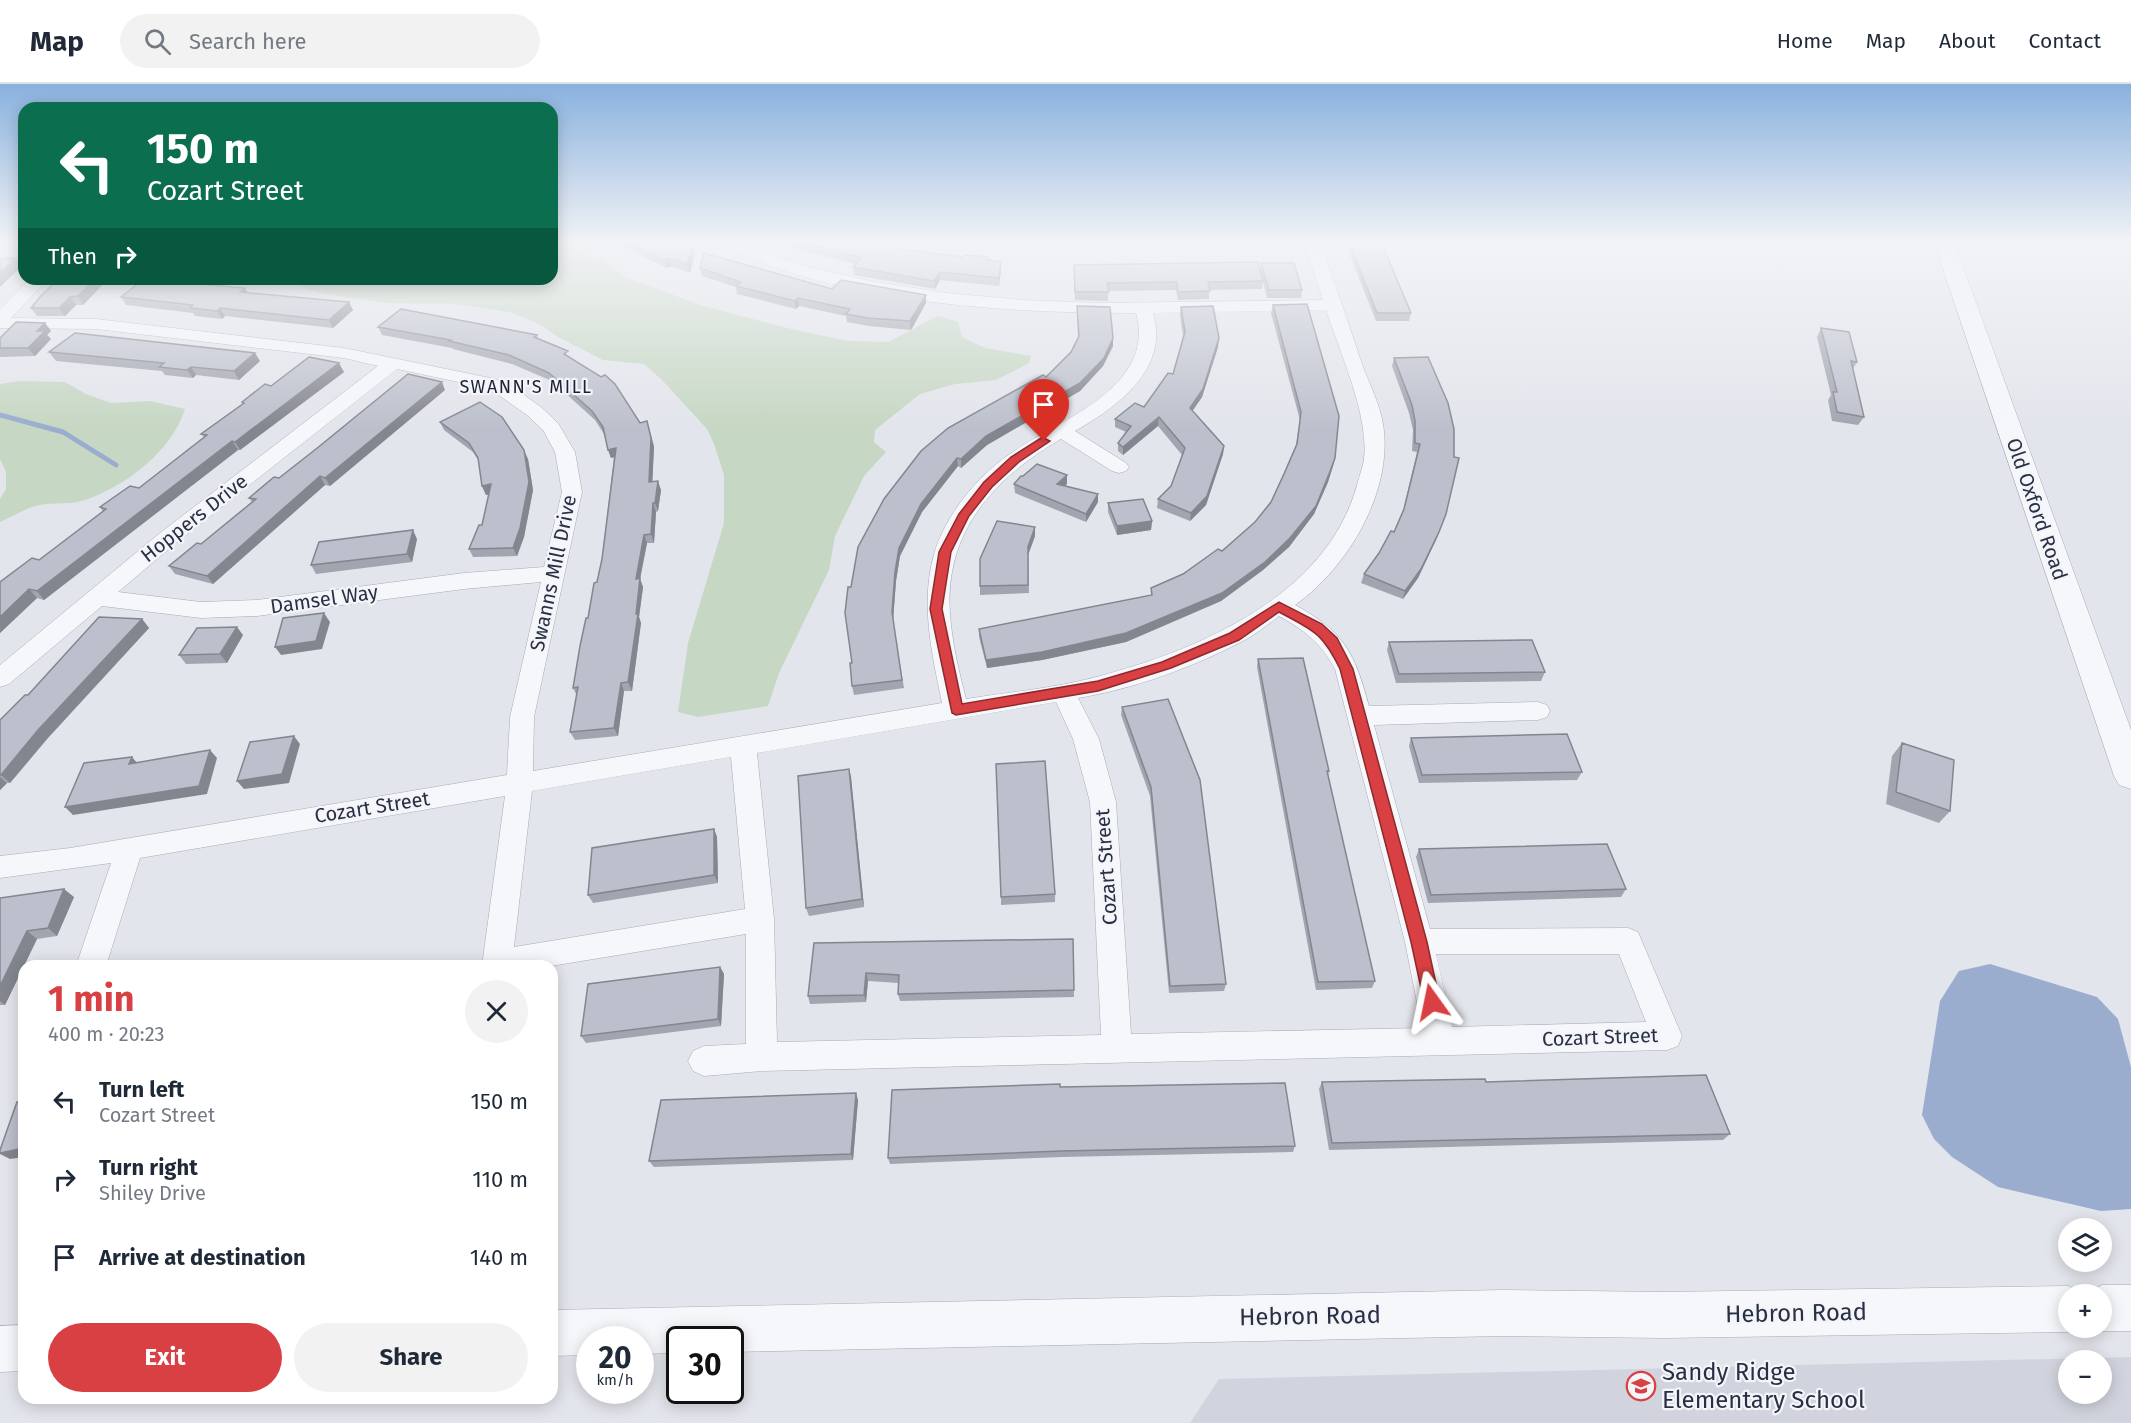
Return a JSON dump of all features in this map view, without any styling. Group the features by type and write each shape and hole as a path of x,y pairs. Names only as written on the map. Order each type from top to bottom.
{"street":[{"path":"0,321 16,304"},
{"path":"1015,304 1039,307 1143,308 1334,305"},
{"name":"Old Oxford Road","path":"1966,304 2131,776"},
{"name":"Cozart Street","path":"0,867 70,859 1098,686 1166,665 1234,636 1299,592 1338,550 1360,509 1374,459 1373,423 1334,305"},
{"path":"956,710 936,609 945,552 964,514 988,484 1015,459 1063,432 1121,392 1144,359 1149,331 1143,308"},
{"name":"Swanns Mill Drive","path":"0,321 96,324 344,353 488,382 519,400 551,427 564,452 572,492 522,717 520,783 498,960"},
{"name":"Hoppers Drive","path":"0,678 95,597 392,364"},
{"path":"1063,432 1119,467"},
{"name":"Damsel Way","path":"95,597 201,610 257,608 464,581 554,574"},
{"path":"1279,606 1318,627 1333,641 1347,669 1419,942 1440,1041"},
{"name":"Cozart Street","path":"1063,692 1086,739 1103,802 1117,1049"},
{"path":"1359,716 1538,711"},
{"path":"744,745 744,767 760,919 762,1057"},
{"path":"93,960 130,848"},
{"path":"520,960 760,919"},
{"name":"Cozart Street","path":"704,1061 762,1057 1667,1036 1628,941 1419,942"},
{"path":"2112,1308 2131,1308"},
{"name":"Hebron Road","path":"558,1333 1503,1313 1664,1315 2058,1309"},
{"path":"0,1348 18,1348"}],"shaded area":[{"name":"Sandy Ridge Elementary School","path":"2112,1357 2131,1357 2131,1423 1190,1423 1219,1379 2058,1359 2058,1404 2112,1404"}],"green space":[{"path":"459,304 699,304 791,329 848,341 888,342 938,316 958,322 962,337 985,348 1031,356 1029,363 996,380 955,384 920,394 875,430 874,442 886,452 864,476 835,536 829,570 779,673 768,706 698,717 678,712 688,643 724,523 724,475 707,429 644,364 603,360 558,337 539,324 509,312"},
{"path":"20,381 65,382 86,394 111,403 150,401 185,409 170,439 158,453 116,486 80,502 34,506 0,522 0,499 6,489 6,472 0,459 0,384"}],"water":[{"path":"1990,964 2097,997 2118,1019 2131,1067 2131,1209 2101,1211 1998,1187 1952,1157 1934,1139 1922,1115 1940,1001 1959,971"}],"building":[{"path":"34,304 63,304 59,308 31,308"},
{"path":"188,304 346,304 329,320 220,308 217,311 190,308 193,305"},
{"path":"829,304 920,304 910,321 846,314 850,309"},
{"path":"1307,304 1339,416 1335,458 1316,506 1290,538 1265,562 1222,593 1126,633 1042,652 986,660 979,629 1152,595 1151,588 1183,574 1218,549 1222,551 1255,522 1271,502 1297,444 1301,412 1273,305"},
{"path":"1374,304 1407,304 1411,313 1377,313"},
{"path":"1077,306 1110,307 1113,338 1104,358 1080,383 986,436 961,459 957,458 921,504 899,548 895,572 892,612 902,680 852,686 850,663 852,663 845,613 848,587 851,587 858,547 884,499 921,451 948,428 1043,375 1046,377 1071,352 1079,336"},
{"path":"1213,306 1219,338 1203,389 1190,408 1224,446 1207,496 1191,513 1158,499 1171,486 1185,448 1159,417 1123,447 1118,443 1131,426 1115,419 1135,403 1144,407 1168,373 1173,374 1185,332 1181,307"},
{"path":"401,309 537,335 534,337 568,351 564,354 601,377 605,375 615,384 640,423 647,421 651,438 649,482 658,481 655,503 653,503 651,534 644,535 636,579 640,578 636,614 638,614 628,682 621,683 614,728 570,732 578,687 573,688 586,618 588,618 594,583 597,582 602,559 616,448 608,450 603,427 592,411 549,373 509,355 449,341 451,340 378,327"},
{"path":"16,322 45,323 37,331 45,331 28,348 0,348 0,338"},
{"path":"1821,328 1849,332 1857,362 1851,361 1864,417 1837,412 1833,392 1837,392"},
{"path":"75,333 255,353 234,371 191,367 187,370 159,367 164,363 49,352"},
{"path":"309,357 339,363 235,442 232,441 37,591 29,589 0,617 0,582 32,558 39,560 106,509 100,507 130,486 139,488 207,435 201,434 244,403 242,402 265,384 271,386"},
{"path":"1428,357 1448,403 1454,429 1454,457 1459,458 1446,514 1439,532 1421,569 1405,591 1364,574 1391,531 1394,532 1404,509 1420,444 1415,443 1412,405 1394,358"},
{"path":"408,374 442,382 325,478 320,476 207,576 169,566 197,543 201,544 256,499 249,498 274,477 279,478"},
{"path":"480,402 502,417 524,450 529,482 520,528 513,548 469,549 479,525 482,525 491,484 482,486 478,458 469,443 440,422"},
{"path":"1037,464 1067,475 1057,484 1098,494 1086,514 1014,484"},
{"path":"1143,499 1152,521 1117,526 1108,503"},
{"path":"997,521 1035,527 1028,547 1028,585 980,586 980,559"},
{"path":"413,530 407,554 311,565 319,542"},
{"path":"324,613 316,641 275,647 283,618"},
{"path":"99,617 142,619 38,730 0,775 0,720 25,695 28,695"},
{"path":"237,627 220,654 179,655 197,628"},
{"path":"1532,640 1545,672 1399,674 1389,642"},
{"path":"1303,658 1375,981 1318,982 1258,659"},
{"path":"1168,699 1200,780 1226,984 1170,986 1151,787 1122,707"},
{"path":"1567,734 1582,772 1422,775 1411,738"},
{"path":"294,736 282,774 237,781 250,742"},
{"path":"1902,743 1954,760 1950,811 1896,792"},
{"path":"210,750 199,786 65,807 84,763 132,757 129,764"},
{"path":"1045,761 1055,894 1001,897 996,764"},
{"path":"849,769 862,899 806,908 798,776"},
{"path":"714,829 714,875 588,895 592,848"},
{"path":"1607,844 1626,889 1431,895 1419,849"},
{"path":"64,889 48,928 27,931 0,986 0,898"},
{"path":"1073,939 1074,990 898,994 899,975 866,973 864,995 808,996 814,943"},
{"path":"720,967 718,1019 581,1036 588,984"},
{"path":"1706,1075 1730,1134 1332,1143 1322,1082 1485,1079 1486,1082"},
{"path":"1285,1083 1295,1146 1062,1151 888,1158 892,1090 1060,1084 1060,1087"},
{"path":"856,1093 851,1154 649,1161 661,1100"},
{"path":"17,1102 18,1149 0,1153 0,1150"}],"waterway":[{"path":"0,415 63,432 116,465"}],"place":[{"name":"Sandy Ridge Elementary School","path":"1641,1386"}],"district":[{"name":"SWANN'S MILL","path":"526,387"}],"route":[{"path":"1044,441 1015,459 988,484 964,514 945,552 936,609 956,710 1098,686 1166,665 1234,636 1279,606 1318,627 1333,641 1347,669 1419,942 1432,1002"}]}
